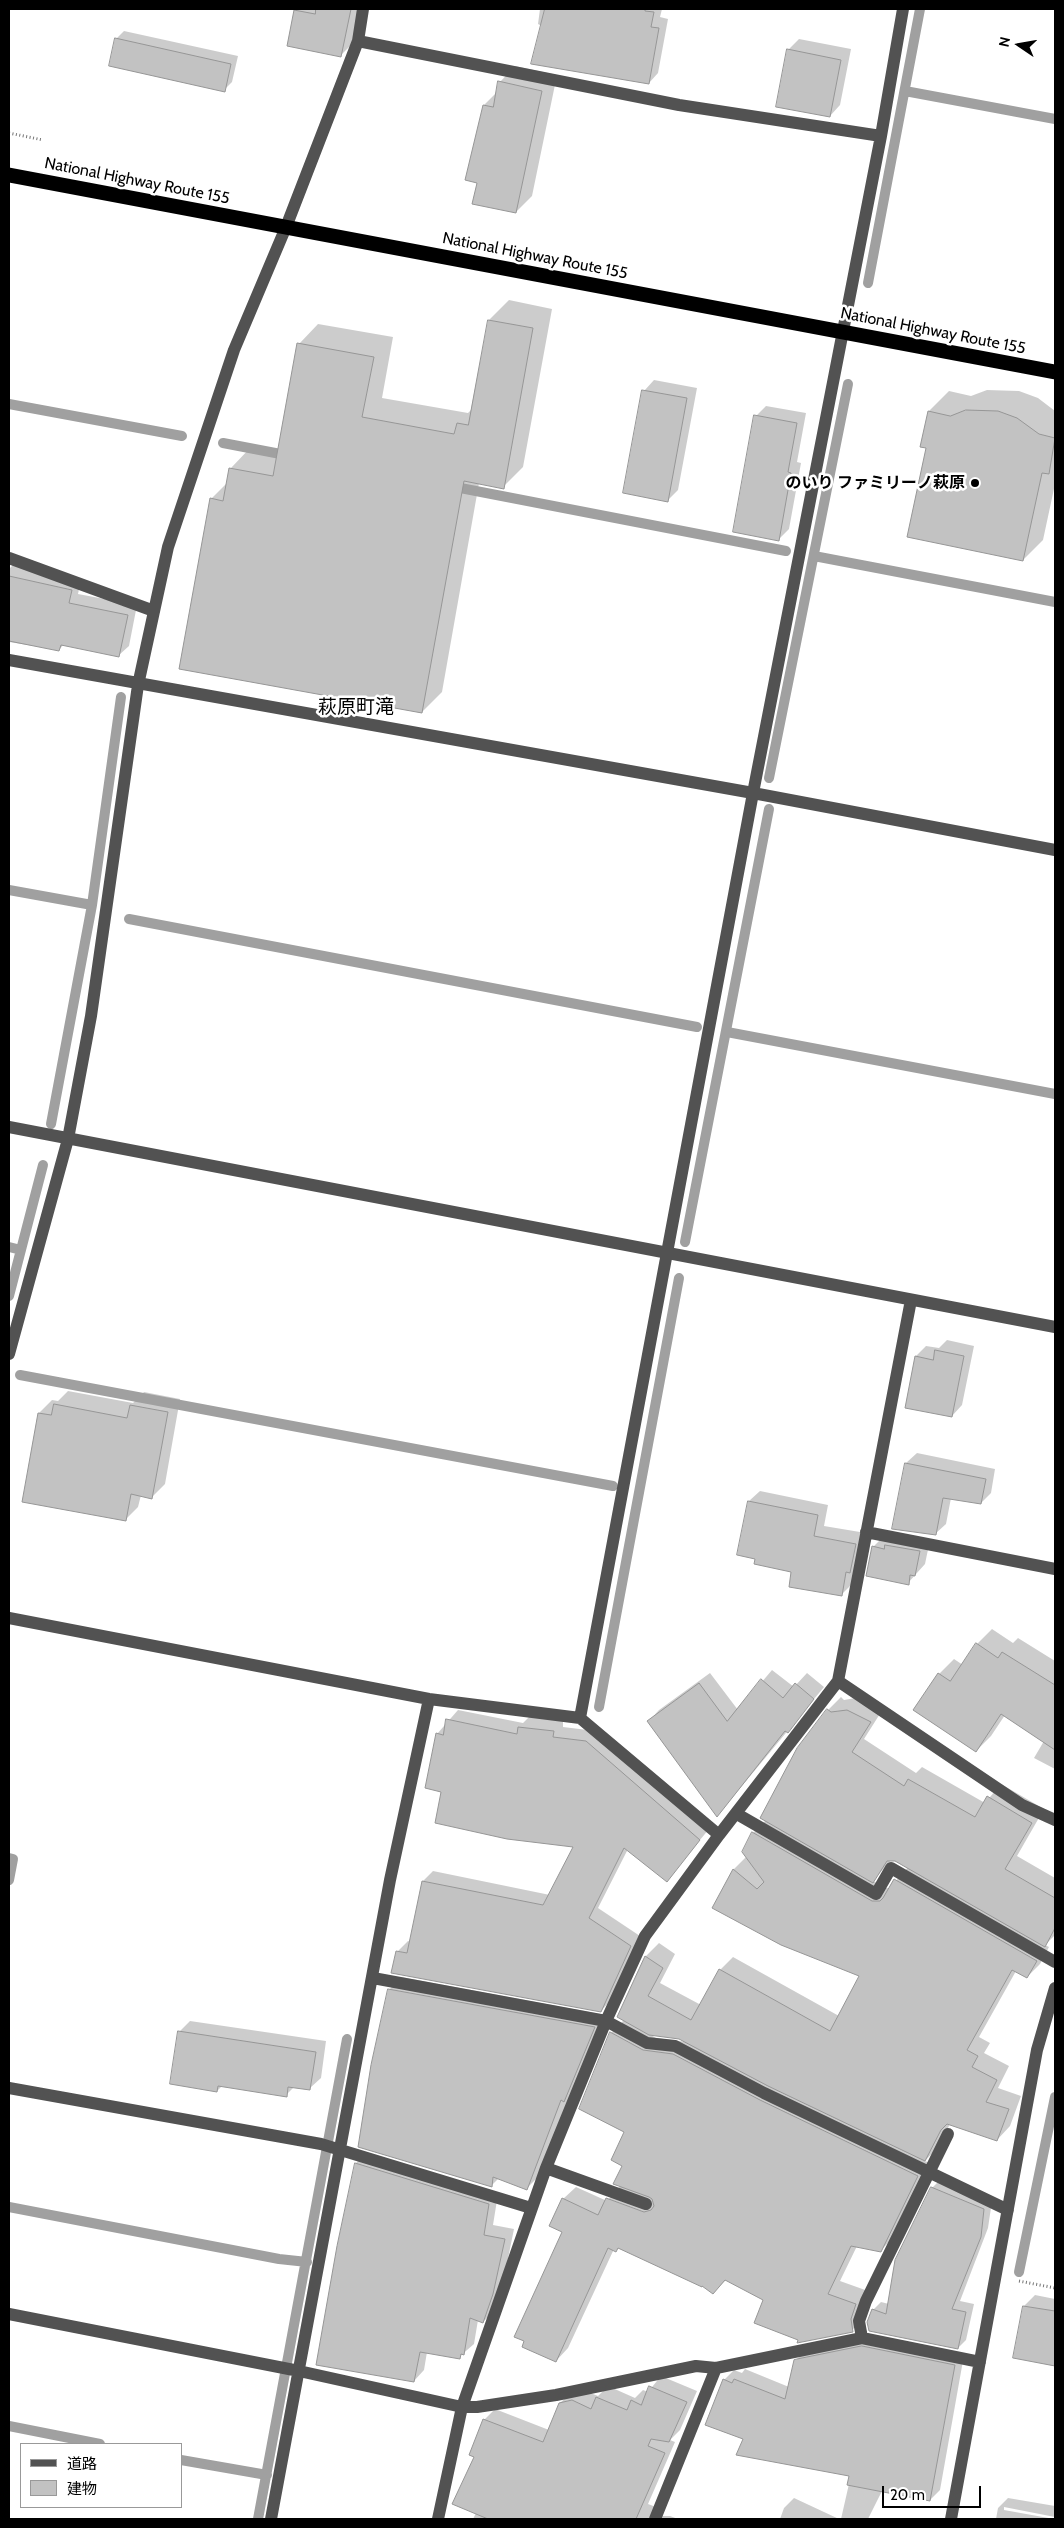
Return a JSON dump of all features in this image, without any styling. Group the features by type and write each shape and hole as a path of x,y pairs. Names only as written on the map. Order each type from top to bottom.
{"highway":[{"name":"National Highway Route 155","path":"9,175 1055,372"}],"street":[{"path":"9,1354 68,1138 91,1016 138,685 168,546 234,350 286,227 358,42 363,9"},
{"path":"580,1718 753,793 881,136 903,9"},
{"path":"358,42 679,105 881,136"},
{"path":"9,558 154,611"},
{"path":"9,660 138,685 753,793 1055,850"},
{"path":"9,1127 1055,1327"},
{"path":"438,2519 462,2407 531,2208 606,2021 645,1936 719,1835 838,1681 911,1300"},
{"path":"866,1532 1055,1569"},
{"path":"9,1618 429,1699 580,1718 719,1835"},
{"path":"838,1681 1022,1804 1055,1820"},
{"path":"271,2519 390,1880 429,1699"},
{"path":"737,1814 876,1894 890,1868 1055,1962"},
{"path":"373,1978 606,2021 647,2043 675,2046 764,2093 1008,2210"},
{"path":"952,2519 1037,2050 1055,1988"},
{"path":"9,2088 321,2144 531,2208"},
{"path":"862,2338 859,2321 866,2301 948,2134"},
{"path":"546,2168 646,2204"},
{"path":"9,2314 299,2371 462,2407 477,2407 556,2395 696,2366 716,2368 862,2338 980,2362"},
{"path":"655,2519 716,2368"}],"path":[{"path":"9,134 43,140"},
{"path":"996,2276 1055,2288"}],"building":[{"path":"316,9 351,9 341,57 287,46 294,10 315,14"},
{"path":"545,9 645,9 645,11 654,12 651,27 659,28 649,84 531,64"},
{"path":"115,38 231,64 225,92 109,66"},
{"path":"787,49 841,60 830,117 776,107"},
{"path":"498,81 542,91 516,213 472,204 477,183 465,180 483,105 493,107"},
{"path":"488,320 533,328 504,489 464,481 422,713 179,669 210,498 223,501 229,468 273,476 297,343 374,357 362,417 454,434 457,423 468,425"},
{"path":"642,390 687,398 668,502 623,493"},
{"path":"966,410 998,411 1017,418 1039,434 1055,438 1049,474 1042,473 1023,561 907,537 926,448 920,447 928,411 950,416"},
{"path":"754,415 797,423 788,472 791,473 779,541 733,532"},
{"path":"9,576 72,590 69,603 128,615 119,657 61,645 59,651 9,641"},
{"path":"935,1350 964,1356 952,1417 905,1408 915,1356 933,1360"},
{"path":"54,1404 127,1418 130,1405 168,1412 152,1499 131,1494 126,1521 22,1502 38,1413 51,1415"},
{"path":"905,1463 986,1479 981,1504 943,1498 936,1535 892,1529"},
{"path":"748,1501 818,1515 814,1536 856,1544 850,1573 846,1572 842,1596 789,1587 791,1572 754,1564 755,1559 737,1555"},
{"path":"885,1545 920,1551 915,1576 910,1575 909,1585 866,1576 872,1546 884,1549"},
{"path":"976,1643 998,1658 1002,1652 1055,1685 1055,1750 1001,1714 976,1752 913,1710 938,1673 950,1681"},
{"path":"761,1679 783,1698 795,1683 814,1699 788,1733 785,1731 717,1817 647,1721 699,1683 727,1721"},
{"path":"827,1709 831,1712 847,1710 871,1722 852,1752 904,1786 908,1779 975,1817 987,1796 1032,1823 1005,1869 1055,1898 1055,1928 1045,1947 895,1861 887,1861 873,1883 760,1818 797,1748"},
{"path":"446,1719 517,1734 518,1727 554,1731 553,1737 586,1741 700,1840 667,1882 624,1848 589,1918 631,1946 601,2012 391,1973 396,1951 407,1953 422,1881 543,1905 573,1847 507,1839 435,1823 441,1792 425,1788 436,1733 443,1735"},
{"path":"752,1832 872,1901 880,1901 883,1898 894,1879 1037,1961 1027,1978 1012,1970 967,2050 978,2056 972,2067 997,2080 986,2102 1009,2109 997,2141 947,2124 941,2130 925,2161 768,2086 679,2039 649,2035 617,2017 645,1956 663,1968 648,1996 691,2020 719,1969 830,2031 859,1976 781,1945 712,1908 733,1869 757,1889 764,1882 742,1852"},
{"path":"388,1989 595,2027 564,2102 561,2100 527,2190 493,2177 492,2187 358,2147 371,2065"},
{"path":"178,2031 316,2052 310,2090 288,2087 287,2097 218,2086 217,2092 170,2084"},
{"path":"610,2032 643,2050 673,2054 760,2100 918,2176 881,2252 851,2246 828,2294 856,2304 851,2319 853,2332 797,2343 798,2340 754,2323 763,2300 725,2280 713,2294 702,2286 618,2248 616,2252 608,2248 556,2362 522,2347 524,2341 514,2337 562,2232 549,2226 562,2198 598,2215 606,2198 644,2212 651,2210 654,2206 652,2199 649,2197 613,2184 622,2166 611,2160 624,2132 579,2109"},
{"path":"355,2163 489,2204 484,2235 505,2239 493,2294 483,2323 470,2318 464,2355 461,2354 460,2359 420,2352 414,2382 316,2365 337,2246"},
{"path":"931,2187 984,2209 981,2237 952,2309 966,2312 958,2349 869,2331 867,2322 872,2309 886,2314 895,2260"},
{"path":"1023,2306 1055,2311 1055,2366 1013,2358"},
{"path":"862,2346 955,2365 930,2501 847,2485 849,2476 736,2455 743,2439 705,2425 723,2379 732,2383 734,2379 785,2399 794,2360"},
{"path":"649,2386 687,2402 669,2442 651,2439 648,2446 665,2453 636,2519 488,2519 452,2504 474,2457 469,2455 483,2419 543,2442 559,2403 572,2400 591,2409 596,2397 627,2410 631,2400 641,2405"}],"waterway":[{"path":"868,283 920,9"},
{"path":"905,91 1055,119"},
{"path":"769,778 848,384"},
{"path":"9,404 182,436"},
{"path":"223,443 291,456"},
{"path":"450,486 786,551"},
{"path":"814,556 1055,602"},
{"path":"51,1124 92,905 121,697"},
{"path":"685,1242 769,809"},
{"path":"9,890 92,905"},
{"path":"129,919 697,1027"},
{"path":"727,1032 1055,1094"},
{"path":"9,1296 43,1165"},
{"path":"9,1247 21,1250"},
{"path":"599,1707 679,1278"},
{"path":"20,1375 613,1486"},
{"path":"9,1858 13,1859 9,1880"},
{"path":"258,2519 347,2039"},
{"path":"1019,2272 1055,2097"},
{"path":"9,2207 279,2259 307,2262"},
{"path":"9,2426 95,2443"},
{"path":"182,2460 267,2475"}],"place":[{"name":"のいり ファミリーノ萩原","path":"975,483"}],"district":[{"name":"萩原町滝","path":"356,707"}]}
